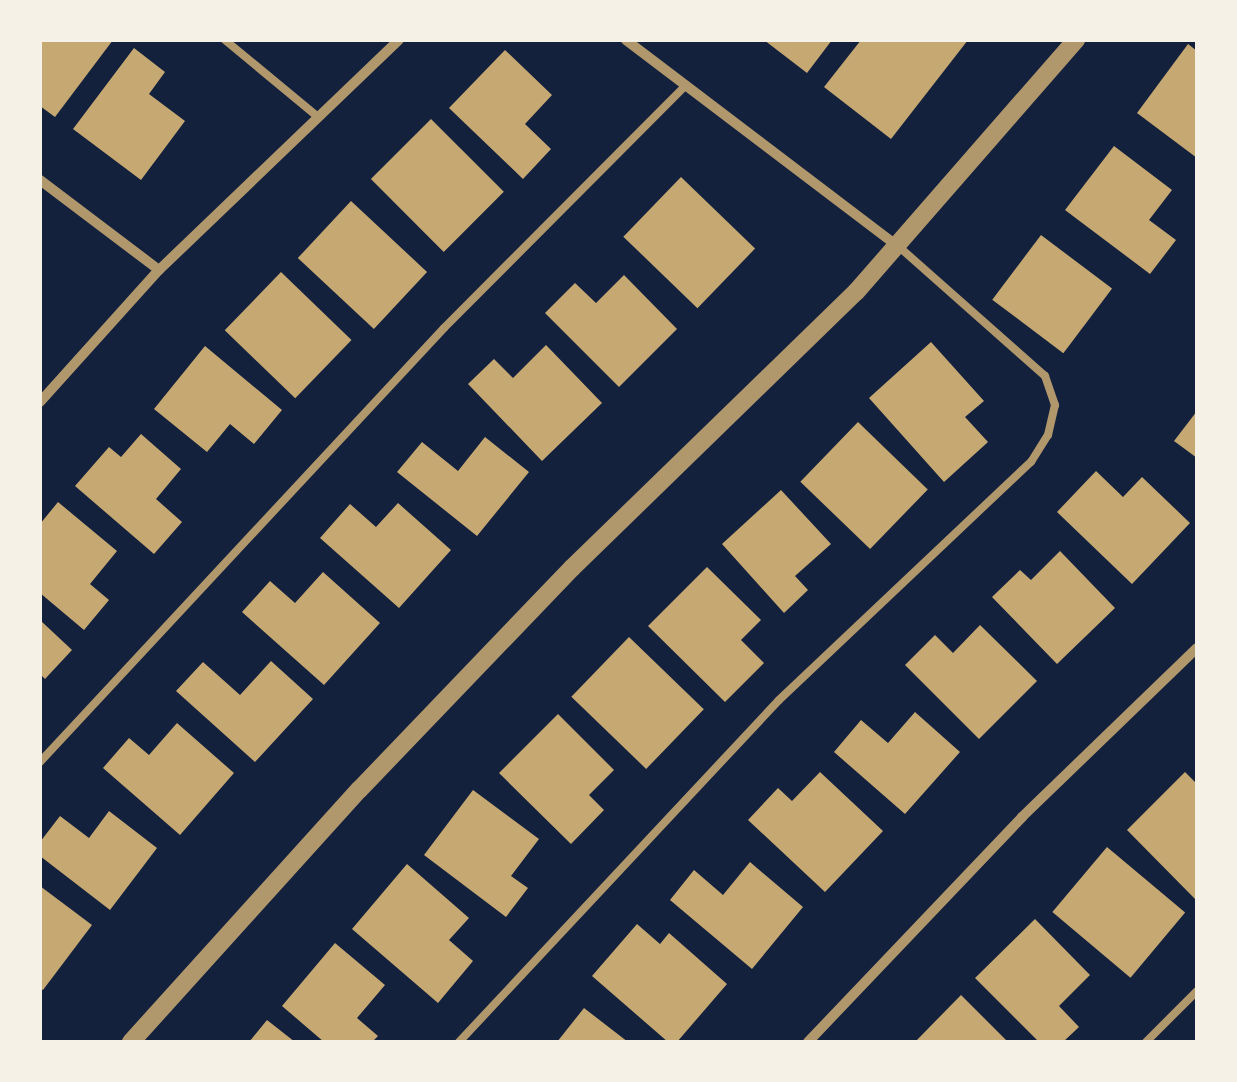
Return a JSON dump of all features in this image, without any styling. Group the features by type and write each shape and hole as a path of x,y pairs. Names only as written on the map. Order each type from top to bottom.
{"street":[{"path":"40,402 159,270 399,40"},
{"path":"626,40 899,247"},
{"path":"132,1042 358,790 572,568 899,247 1076,40"},
{"path":"40,180 159,270"},
{"path":"808,1042 1022,817 1197,648"}],"lane":[{"path":"225,40 317,116"},
{"path":"40,762 444,328 686,86"},
{"path":"459,1042 778,700 1031,462 1048,435 1056,406 1045,376 899,247"},
{"path":"1146,1042 1197,991"}],"building":[{"path":"40,40 113,40 55,117 40,106"},
{"path":"764,40 832,40 807,73"},
{"path":"861,40 968,40 891,139 824,87"},
{"path":"1188,44 1197,51 1197,158 1137,113"},
{"path":"134,48 165,72 149,94 185,121 141,180 73,129"},
{"path":"505,50 552,95 525,124 551,149 523,179 449,108"},
{"path":"431,119 504,192 444,252 371,179"},
{"path":"1114,146 1172,190 1149,220 1176,240 1150,274 1065,210"},
{"path":"681,177 755,249 697,308 623,237"},
{"path":"351,201 427,272 374,329 298,258"},
{"path":"1041,235 1112,289 1063,353 992,300"},
{"path":"281,272 351,340 295,398 225,330"},
{"path":"624,275 677,329 619,387 545,313 575,283 596,303"},
{"path":"931,342 984,401 965,417 988,442 944,482 869,398"},
{"path":"546,345 602,403 542,461 468,384 494,359 513,378"},
{"path":"205,346 282,410 254,444 230,424 207,452 154,409"},
{"path":"1197,411 1197,458 1174,441"},
{"path":"858,422 928,489 870,549 800,482"},
{"path":"141,434 181,469 156,499 182,522 154,554 75,486 109,447 121,457"},
{"path":"485,437 529,472 477,536 397,472 422,442 458,471"},
{"path":"1096,471 1123,497 1142,477 1190,523 1132,584 1057,512"},
{"path":"781,490 831,544 795,576 808,590 784,613 722,544"},
{"path":"58,502 117,551 90,584 109,600 84,630 40,593 40,524"},
{"path":"398,503 451,550 399,608 320,538 350,504 376,527"},
{"path":"1060,551 1115,608 1057,664 992,597 1020,570 1031,580"},
{"path":"707,567 761,620 741,640 764,663 725,702 648,626"},
{"path":"323,572 380,623 324,685 242,612 270,581 295,603"},
{"path":"40,620 72,650 45,679 40,674"},
{"path":"980,625 1037,681 979,739 905,665 935,635 953,653"},
{"path":"629,637 704,709 646,769 571,697"},
{"path":"271,661 313,699 255,762 176,691 203,662 240,695"},
{"path":"915,712 960,752 905,814 834,752 861,720 888,743"},
{"path":"558,714 614,770 589,795 604,810 571,844 499,773"},
{"path":"177,723 234,773 180,835 103,768 129,738 149,755"},
{"path":"820,772 883,831 825,892 748,820 778,788 792,801"},
{"path":"1185,772 1197,784 1197,901 1127,830"},
{"path":"473,790 539,839 511,876 528,888 506,917 424,855"},
{"path":"109,811 157,848 110,910 40,856 40,842 60,816 89,838"},
{"path":"1107,847 1185,913 1130,978 1052,912"},
{"path":"750,862 803,907 752,969 670,900 694,870 723,895"},
{"path":"407,864 469,918 449,940 473,961 438,1003 352,929"},
{"path":"40,886 92,925 43,990 40,988"},
{"path":"1035,919 1090,975 1059,1006 1079,1027 1063,1042 1039,1042 975,978"},
{"path":"637,924 660,944 669,933 727,984 677,1042 668,1042 592,976"},
{"path":"335,943 385,985 357,1018 378,1036 372,1042 324,1042 282,1006"},
{"path":"961,995 1008,1042 915,1042"},
{"path":"584,1008 628,1042 557,1042"},
{"path":"267,1020 295,1042 249,1042"}]}
